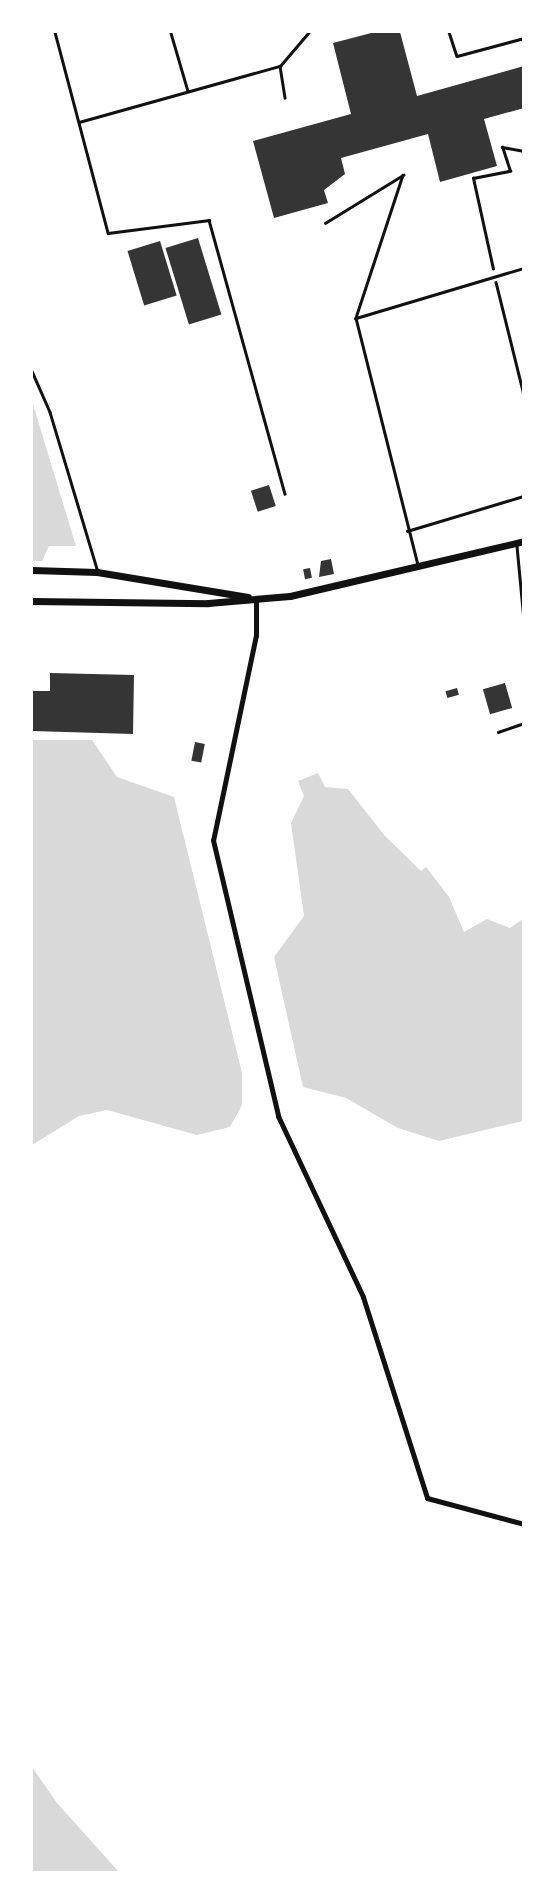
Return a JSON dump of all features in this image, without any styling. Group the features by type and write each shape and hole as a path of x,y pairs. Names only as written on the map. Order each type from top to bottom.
{"street":[{"path":"32,601 256,598 322,592 520,542"},
{"path":"32,570 97,572 256,598"},
{"path":"256,598 256,635 213,840 278,1116 363,1297 427,1497 523,1524"}],"lane":[{"path":"55,32 108,233 209,220 285,494"},
{"path":"79,122 280,65 309,32"},
{"path":"449,32 457,56 523,38"},
{"path":"172,33 188,91"},
{"path":"280,65 285,98"},
{"path":"325,223 403,175 356,318 407,531 419,568"},
{"path":"356,318 523,268"},
{"path":"32,371 50,412 97,572"},
{"path":"407,531 523,496"},
{"path":"520,542 523,620"},
{"path":"498,732 523,723"}],"path":[{"path":"523,151 502,147 510,171 473,178 523,395"}],"shaded area":[{"path":"32,401 76,546 49,546 42,561 32,561"},
{"path":"32,740 92,740 117,777 174,797 242,1073 242,1105 230,1127 197,1135 107,1110 79,1116 32,1145"},
{"path":"318,773 325,787 348,789 385,836 421,871 426,867 449,897 464,932 487,919 510,928 523,919 523,1121 439,1141 398,1128 346,1098 303,1087 274,957 304,916 291,823 304,796 298,781"},
{"path":"32,1767 57,1803 119,1872 32,1872"}],"building":[{"path":"375,32 400,32 417,96 524,66 524,108 484,119 497,166 440,182 428,134 341,158 345,174 324,190 328,203 274,218 253,141 351,114 333,43"},
{"path":"198,238 221,315 189,324 165,248"},
{"path":"160,241 177,296 144,305 127,251"},
{"path":"269,485 276,506 258,512 251,491"},
{"path":"331,559 334,574 319,577 321,561"},
{"path":"310,568 312,578 305,579 303,569"},
{"path":"50,673 134,675 133,734 32,731 32,691 50,691"},
{"path":"505,683 512,708 490,714 483,689"},
{"path":"457,688 459,695 447,698 445,691"},
{"path":"195,742 205,744 201,763 191,761"}]}
